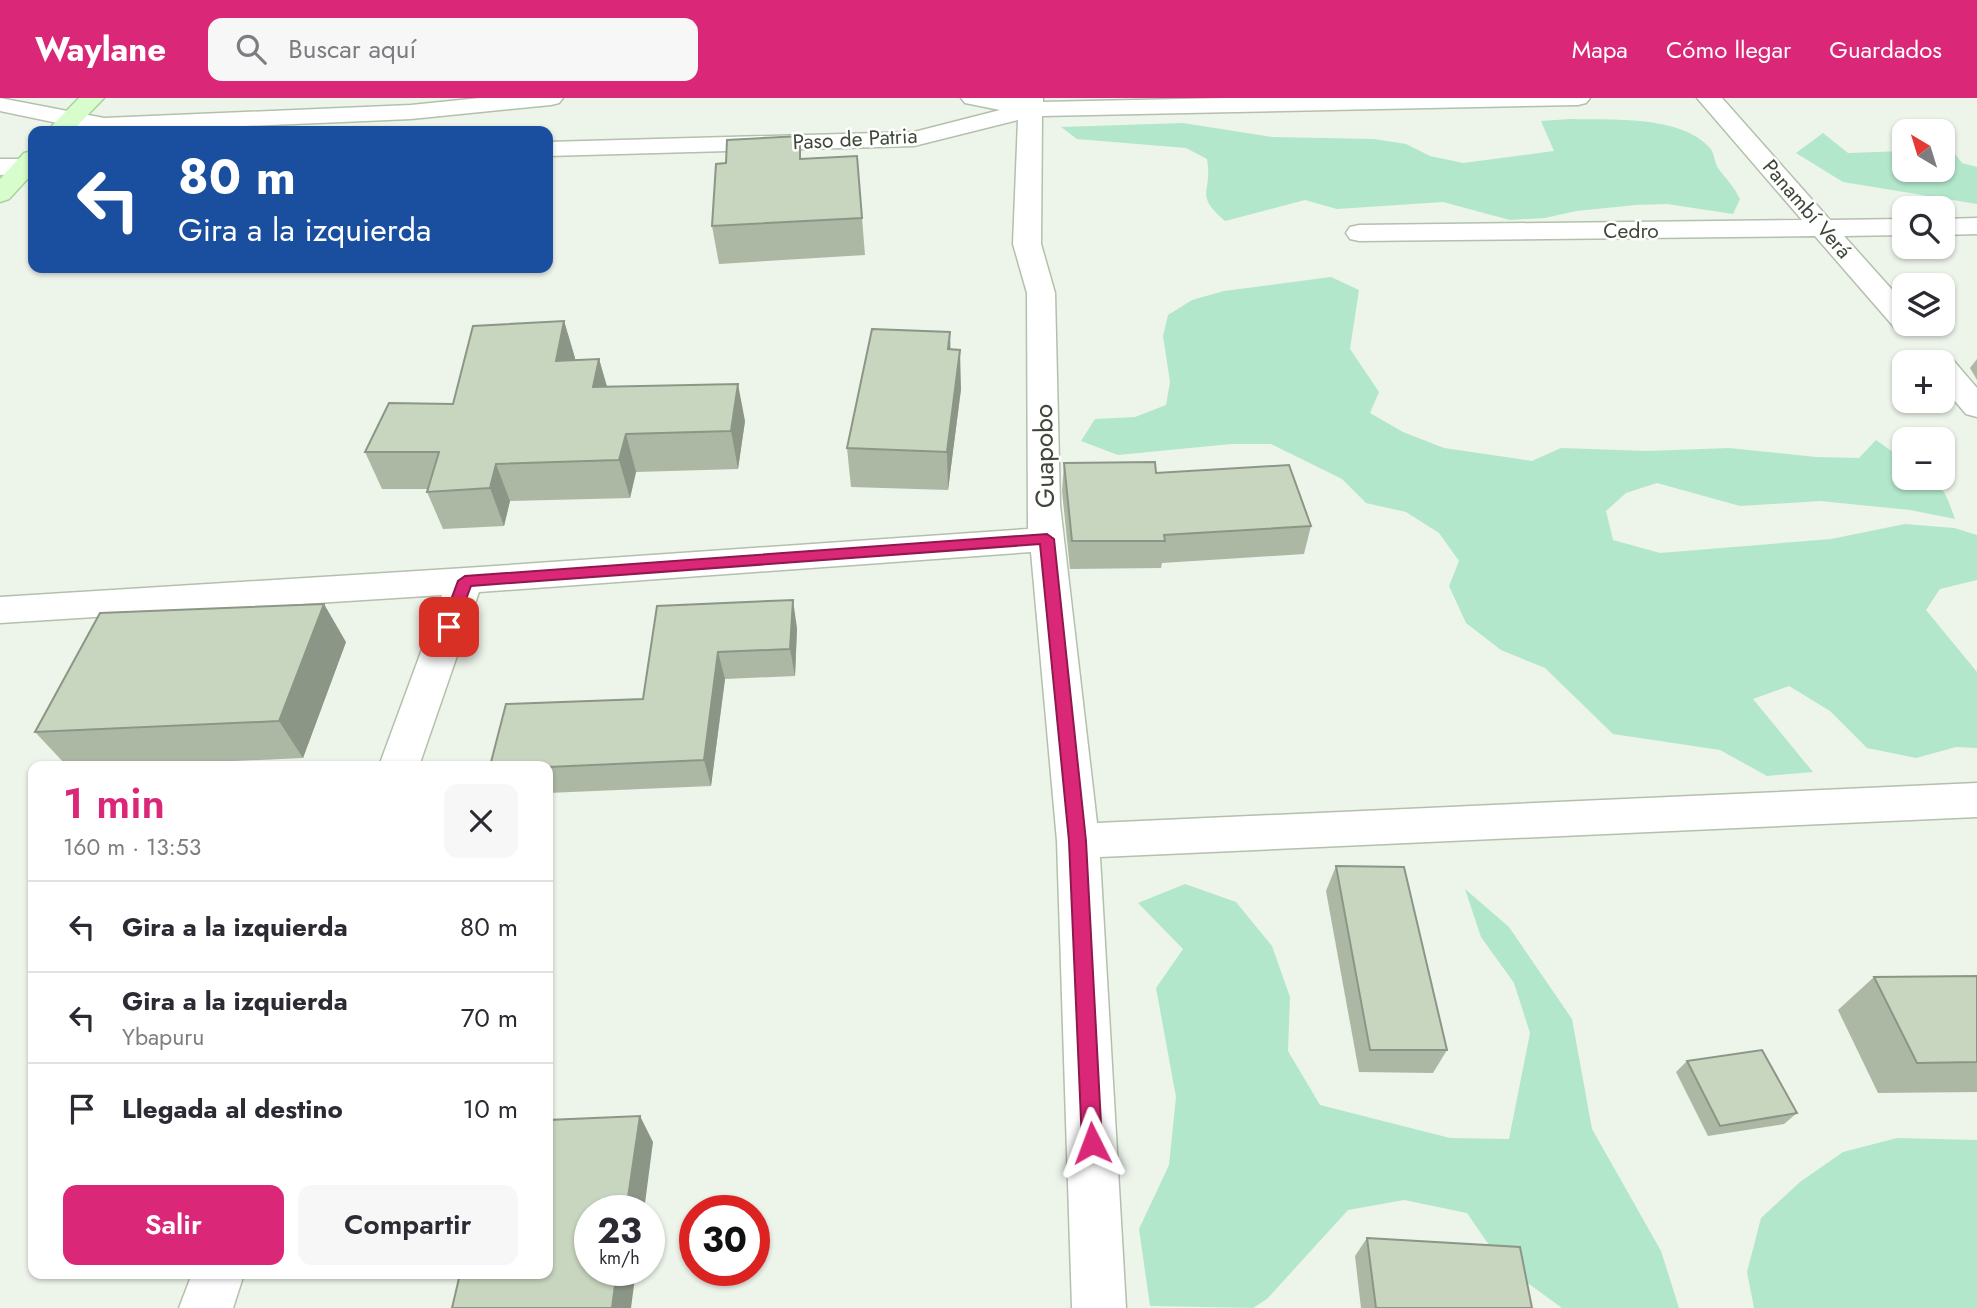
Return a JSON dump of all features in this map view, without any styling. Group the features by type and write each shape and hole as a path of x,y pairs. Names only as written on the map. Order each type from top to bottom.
{"street":[{"path":"65,125 92,98"},
{"path":"0,104 27,106 65,125 104,125 411,112 551,98"},
{"name":"Paso de Patria","path":"973,98 1032,103 1578,98"},
{"name":"Panambí Verá","path":"1709,98 1892,308"},
{"name":"Paso de Patria","path":"553,149 914,139 1032,103"},
{"name":"Guapobo","path":"1032,103 1027,244 1041,293 1043,505 1078,841 1100,1308"},
{"path":"0,167 28,164"},
{"path":"0,194 28,167"},
{"path":"1955,227 1977,226"},
{"name":"Cedro","path":"1359,233 1892,228"},
{"name":"Panambí Verá","path":"1916,336 1929,350"},
{"path":"1955,381 1977,407"},
{"path":"0,610 465,581 1047,539"},
{"path":"401,761 465,581"},
{"path":"1078,841 1977,800"},
{"path":"206,1308 216,1279"}],"green space":[{"path":"1570,119 1644,122 1682,130 1697,137 1710,148 1718,168 1740,199 1733,214 1667,204 1576,211 1545,218 1510,220 1443,202 1337,209 1305,200 1225,221 1207,199 1207,159 1186,148 1077,139 1061,127 1183,123 1272,137 1374,139 1406,144 1430,156 1463,163 1554,151 1541,121"},
{"path":"1823,133 1848,153 1892,151 1892,182 1955,182 1955,154 1962,163 1977,167 1977,204 1955,200 1955,196 1928,196 1843,182 1796,153"},
{"path":"1331,277 1359,290 1350,349 1379,392 1370,413 1403,432 1444,448 1532,461 1561,448 1647,451 1729,448 1816,457 1859,458 1876,440 1892,451 1892,490 1942,490 1955,519 1910,510 1820,501 1740,506 1657,483 1626,493 1606,511 1613,540 1660,553 1831,539 1905,524 1954,528 1977,535 1977,580 1940,589 1926,610 1977,672 1977,748 1956,747 1916,758 1867,748 1830,711 1789,686 1753,699 1813,772 1767,776 1720,750 1613,734 1545,668 1501,650 1466,623 1449,586 1459,561 1439,533 1406,512 1366,503 1342,479 1271,444 1231,444 1118,455 1081,441 1095,419 1135,417 1166,405 1170,382 1163,336 1168,315 1192,300 1224,291"},
{"path":"1185,884 1236,902 1272,946 1290,997 1288,1051 1320,1105 1450,1138 1509,1139 1530,1033 1514,983 1481,937 1465,889 1509,927 1572,1019 1592,1129 1661,1251 1679,1308 1562,1308 1502,1264 1467,1213 1404,1200 1348,1210 1267,1299 1253,1308 1150,1306 1139,1229 1169,1165 1176,1097 1156,988 1183,949 1138,903"},
{"path":"1897,1138 1977,1140 1977,1308 1754,1308 1747,1272 1761,1218 1800,1182 1843,1152"}],"building":[{"path":"800,136 800,159 857,156 862,218 712,226 716,164 726,163 727,140"},
{"path":"564,321 556,361 599,359 593,387 738,384 731,431 626,434 619,460 496,464 490,488 427,492 439,452 365,452 389,403 453,404 473,326"},
{"path":"872,329 950,332 948,349 960,350 947,452 847,448"},
{"path":"1155,462 1156,473 1289,465 1311,526 1164,535 1165,541 1072,541 1064,463"},
{"path":"793,600 790,649 718,652 704,760 553,767 553,761 491,761 506,704 643,699 657,606"},
{"path":"324,604 279,721 35,732 100,613"},
{"path":"1336,866 1404,867 1447,1050 1370,1050"},
{"path":"1977,976 1977,1062 1917,1063 1874,977"},
{"path":"1762,1050 1797,1113 1720,1126 1687,1061"},
{"path":"640,1116 628,1195 574,1195 574,1286 615,1286 612,1308 452,1308 459,1279 553,1279 553,1120"},
{"path":"1367,1238 1520,1247 1532,1308 1376,1308"}],"route":[{"path":"449,627 465,581 1047,539 1078,841 1092,1143"}]}
